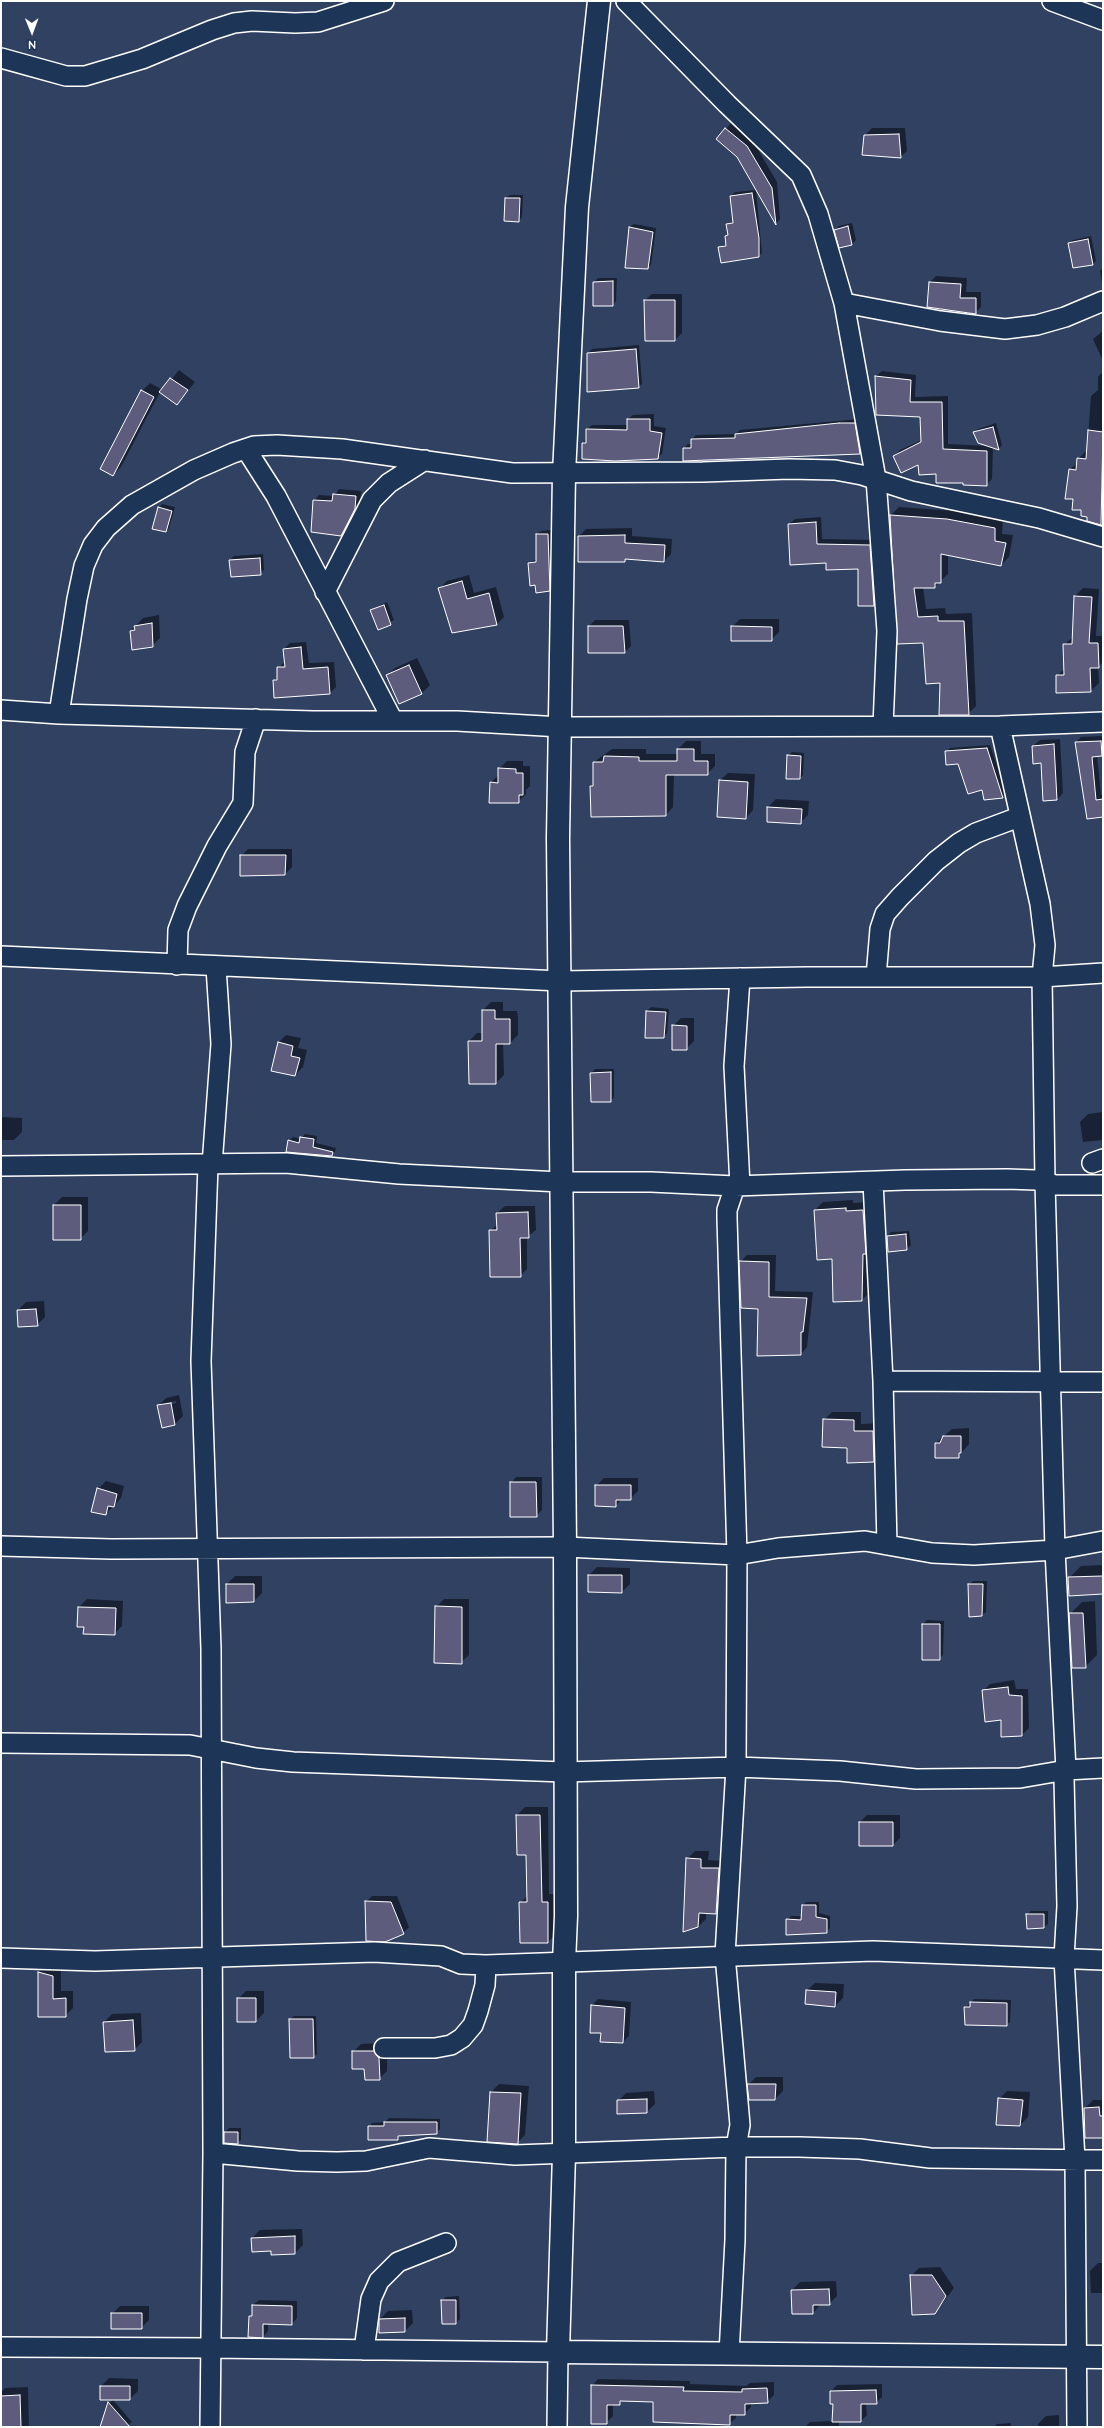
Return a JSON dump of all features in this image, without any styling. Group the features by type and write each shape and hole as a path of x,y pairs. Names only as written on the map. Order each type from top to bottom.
{"street":[{"path":"1,58 66,76 85,76 142,59 212,30 234,23 252,21 295,24 318,22 384,1"},
{"path":"557,2427 564,2154 564,1963 566,1916 564,1772 565,1547 561,1182 561,981 558,838 564,474 577,207 599,1"},
{"path":"626,1 726,104 801,174 818,214 844,303 876,479 887,631 883,726"},
{"path":"1052,1 1103,20"},
{"path":"844,303 940,321 1005,329 1037,325 1065,317 1103,301"},
{"path":"59,714 77,599 84,566 93,545 106,528 132,505 194,470 246,449 277,445 342,449 512,473 564,474 789,469 835,470 876,479 911,491 1000,509 1103,537"},
{"path":"246,449 276,496 393,721"},
{"path":"325,592 372,500 389,483 425,460"},
{"path":"1,710 59,714 256,719 457,721 561,727 1000,726 1103,722"},
{"path":"177,965 178,930 187,906 217,846 243,803 245,752 256,719"},
{"path":"1000,726 1019,817 1040,904 1045,945 1042,977 1045,1182 1055,1550 1066,1770 1064,1779 1067,1906 1064,1958 1075,2160 1077,2427"},
{"path":"876,977 880,928 885,914 900,897 936,861 959,843 976,833 1019,817"},
{"path":"1,956 216,967 561,981 740,978 1042,977 1103,973"},
{"path":"210,2427 213,2153 212,1958 208,1548 201,1361 210,1165 221,1044 216,967"},
{"path":"729,2354 735,2240 736,2147 740,2125 738,2088 725,1955 736,1767 737,1555 727,1210 738,1186 734,1066 740,978"},
{"path":"1,1166 286,1163 399,1174 561,1182 651,1182 738,1186 1007,1179 1045,1182 1055,1185 1103,1185"},
{"path":"873,1182 883,1381 887,1545"},
{"path":"883,1381 1103,1382"},
{"path":"1,1546 208,1548 565,1547 737,1555 842,1541 865,1541 932,1554 974,1555 1055,1550 1103,1541"},
{"path":"1,1743 190,1746 210,1748 256,1758 294,1762 564,1772 736,1767 840,1771 916,1779 1020,1778 1066,1770 1103,1768"},
{"path":"1,1958 95,1961 374,1952 441,1956 461,1964 486,1965 564,1963 725,1955 873,1951 1103,1960"},
{"path":"384,2048 435,2048 451,2045 462,2038 473,2025 478,2011 485,1985 486,1965"},
{"path":"213,2153 298,2161 337,2162 366,2161 429,2148 515,2155 736,2147 860,2149 930,2158 1103,2160"},
{"path":"364,2350 371,2299 379,2281 398,2262 446,2243"},
{"path":"1,2348 210,2348 1103,2357"}],"building":[{"path":"725,128 747,146 772,188 776,225 737,157 716,139"},
{"path":"899,134 901,158 862,155 864,135"},
{"path":"752,193 759,238 759,257 721,263 718,247 726,246 725,236 728,235 726,224 733,223 730,196"},
{"path":"505,198 520,198 519,222 504,221"},
{"path":"848,226 852,245 839,248 834,230"},
{"path":"629,227 653,232 648,269 625,268"},
{"path":"1088,239 1093,265 1073,268 1068,243"},
{"path":"613,281 613,306 593,306 593,282"},
{"path":"929,282 961,284 960,298 976,298 976,314 927,307"},
{"path":"644,300 675,300 675,341 645,341"},
{"path":"636,349 639,388 587,392 587,353"},
{"path":"875,376 911,380 910,402 942,402 943,449 987,451 987,486 963,485 963,483 936,483 936,474 919,475 918,465 901,473 893,456 921,442 920,417 876,415"},
{"path":"170,378 188,390 177,405 159,392"},
{"path":"141,390 154,397 113,476 100,469"},
{"path":"627,419 650,419 650,431 662,433 658,459 615,461 582,459 582,443 586,443 586,429 627,430"},
{"path":"839,423 855,423 860,454 683,461 683,448 691,448 691,439 735,438 735,434"},
{"path":"993,427 999,450 978,443 973,432"},
{"path":"1088,430 1103,432 1101,525 1087,521 1087,517 1081,516 1081,510 1072,510 1073,499 1065,499 1069,469 1076,470 1077,458 1086,459"},
{"path":"333,494 356,496 355,509 341,536 311,532 313,500 332,501"},
{"path":"158,507 172,511 166,532 152,529"},
{"path":"890,515 947,519 995,528 995,541 1006,543 1001,566 941,554 941,583 935,583 935,588 914,588 918,617 938,616 938,621 964,621 969,715 939,715 940,683 926,684 923,643 897,644"},
{"path":"816,522 817,544 870,545 874,606 858,606 858,569 826,570 826,563 790,565 788,524"},
{"path":"536,534 548,534 550,591 536,593 535,585 530,586 528,563 536,562"},
{"path":"625,535 625,543 665,545 664,562 625,559 625,562 578,562 578,536"},
{"path":"260,558 261,575 231,577 229,560"},
{"path":"462,581 467,599 489,593 497,625 452,633 438,588"},
{"path":"1074,596 1092,597 1089,643 1098,643 1099,668 1090,668 1091,692 1056,693 1056,675 1064,675 1063,644 1072,644"},
{"path":"384,605 391,625 378,630 370,610"},
{"path":"152,623 153,647 132,650 130,631 135,630 134,626"},
{"path":"588,626 623,626 625,653 588,653"},
{"path":"731,626 772,627 772,641 731,641"},
{"path":"301,647 303,669 328,667 330,694 274,698 273,680 277,680 277,667 285,667 283,649"},
{"path":"409,665 422,694 399,704 386,675"},
{"path":"1101,741 1102,756 1092,757 1096,800 1103,799 1103,817 1087,819 1075,742"},
{"path":"1054,744 1057,800 1043,801 1041,763 1033,764 1032,746"},
{"path":"987,748 1003,798 984,800 982,790 968,794 958,764 946,765 945,751"},
{"path":"677,749 694,749 694,761 708,761 708,775 666,775 666,816 591,817 590,786 593,786 593,762 603,762 604,756 639,757 639,761 677,761"},
{"path":"787,755 801,756 800,779 786,779"},
{"path":"498,768 516,769 516,773 523,773 523,795 519,795 519,803 489,803 490,782 498,783"},
{"path":"719,780 748,782 746,819 717,817"},
{"path":"767,807 802,809 801,824 767,822"},
{"path":"240,855 286,855 285,875 240,876"},
{"path":"482,1010 495,1010 495,1019 510,1019 510,1044 496,1044 496,1084 469,1084 468,1041 482,1041"},
{"path":"646,1011 666,1012 664,1038 645,1038"},
{"path":"672,1025 687,1026 687,1050 672,1050"},
{"path":"278,1042 293,1046 291,1056 300,1058 295,1076 271,1071"},
{"path":"611,1072 611,1102 591,1102 590,1073"},
{"path":"300,1137 314,1139 313,1147 333,1152 332,1156 286,1152 288,1140 299,1143"},
{"path":"53,1205 81,1205 81,1240 53,1240"},
{"path":"846,1208 846,1211 863,1210 866,1254 863,1254 862,1301 833,1302 832,1259 817,1260 814,1210"},
{"path":"528,1212 529,1238 520,1238 521,1277 490,1277 489,1230 497,1230 496,1213"},
{"path":"906,1234 907,1250 888,1252 887,1236"},
{"path":"739,1261 769,1262 769,1297 807,1298 803,1332 801,1332 801,1355 757,1356 758,1309 741,1308"},
{"path":"36,1309 38,1326 18,1327 17,1310"},
{"path":"171,1403 175,1425 162,1428 157,1405"},
{"path":"823,1419 854,1420 854,1431 873,1431 874,1462 847,1463 847,1448 822,1447"},
{"path":"943,1436 961,1436 961,1453 959,1453 959,1458 935,1458 935,1443 940,1443"},
{"path":"510,1482 536,1482 537,1517 510,1517"},
{"path":"595,1485 631,1485 631,1500 616,1500 616,1507 595,1506"},
{"path":"97,1488 117,1494 114,1507 108,1506 106,1515 91,1512"},
{"path":"588,1575 622,1575 622,1593 588,1592"},
{"path":"1103,1576 1103,1594 1069,1596 1068,1577"},
{"path":"226,1584 254,1584 254,1602 226,1603"},
{"path":"968,1584 983,1584 982,1616 969,1617"},
{"path":"435,1606 462,1607 462,1664 434,1663"},
{"path":"78,1607 116,1608 115,1635 83,1634 84,1627 77,1627"},
{"path":"1069,1613 1083,1613 1086,1668 1072,1668"},
{"path":"922,1624 940,1624 940,1660 922,1660"},
{"path":"1008,1687 1009,1695 1022,1696 1022,1736 1001,1737 1001,1720 985,1722 982,1690"},
{"path":"516,1815 540,1815 542,1902 548,1902 548,1943 520,1943 519,1902 527,1902 526,1855 517,1855"},
{"path":"859,1822 893,1822 893,1846 859,1846"},
{"path":"686,1858 701,1859 701,1868 719,1868 716,1914 699,1913 698,1927 683,1932"},
{"path":"365,1901 391,1902 404,1934 385,1942 366,1941"},
{"path":"802,1905 816,1905 816,1917 827,1919 827,1933 786,1935 786,1919 801,1920"},
{"path":"1026,1914 1044,1914 1044,1928 1027,1929"},
{"path":"38,1972 53,1976 53,1999 66,1998 66,2017 38,2017"},
{"path":"806,1990 836,1992 835,2007 805,2004"},
{"path":"237,1998 256,1998 256,2022 237,2022"},
{"path":"970,2002 1007,2003 1007,2026 965,2025 964,2007 970,2007"},
{"path":"591,2005 625,2008 623,2043 600,2042 601,2033 590,2033"},
{"path":"289,2019 313,2019 314,2058 290,2058"},
{"path":"133,2020 135,2051 105,2052 103,2022"},
{"path":"352,2051 374,2051 379,2058 380,2080 365,2080 364,2069 352,2069"},
{"path":"747,2084 776,2084 775,2100 749,2100"},
{"path":"490,2092 521,2093 518,2144 487,2142"},
{"path":"998,2098 1023,2100 1020,2126 996,2125"},
{"path":"647,2099 647,2113 617,2114 617,2100"},
{"path":"1099,2107 1100,2116 1103,2116 1103,2138 1085,2138 1084,2108"},
{"path":"384,2122 437,2122 437,2134 398,2136 398,2140 368,2140 368,2126 384,2126"},
{"path":"224,2132 238,2132 238,2144 224,2143"},
{"path":"295,2236 295,2254 271,2255 271,2251 252,2252 251,2238"},
{"path":"910,2275 932,2275 946,2296 935,2314 912,2315"},
{"path":"829,2289 830,2305 813,2305 813,2314 792,2314 791,2290"},
{"path":"441,2300 456,2300 456,2324 442,2324"},
{"path":"252,2305 292,2306 292,2325 263,2324 263,2338 248,2337 249,2316 252,2316"},
{"path":"111,2313 142,2313 142,2329 111,2329"},
{"path":"405,2318 405,2332 379,2333 379,2319"},
{"path":"591,2385 684,2387 683,2391 742,2392 742,2389 767,2388 768,2403 745,2404 745,2415 730,2415 730,2425 653,2422 653,2402 620,2401 620,2405 607,2405 607,2424 591,2424"},
{"path":"100,2386 130,2386 130,2400 100,2400"},
{"path":"876,2390 877,2404 861,2404 861,2422 832,2422 833,2404 830,2404 830,2391"},
{"path":"20,2395 21,2427 1,2427 1,2396"},
{"path":"108,2402 130,2427 100,2427"}]}
